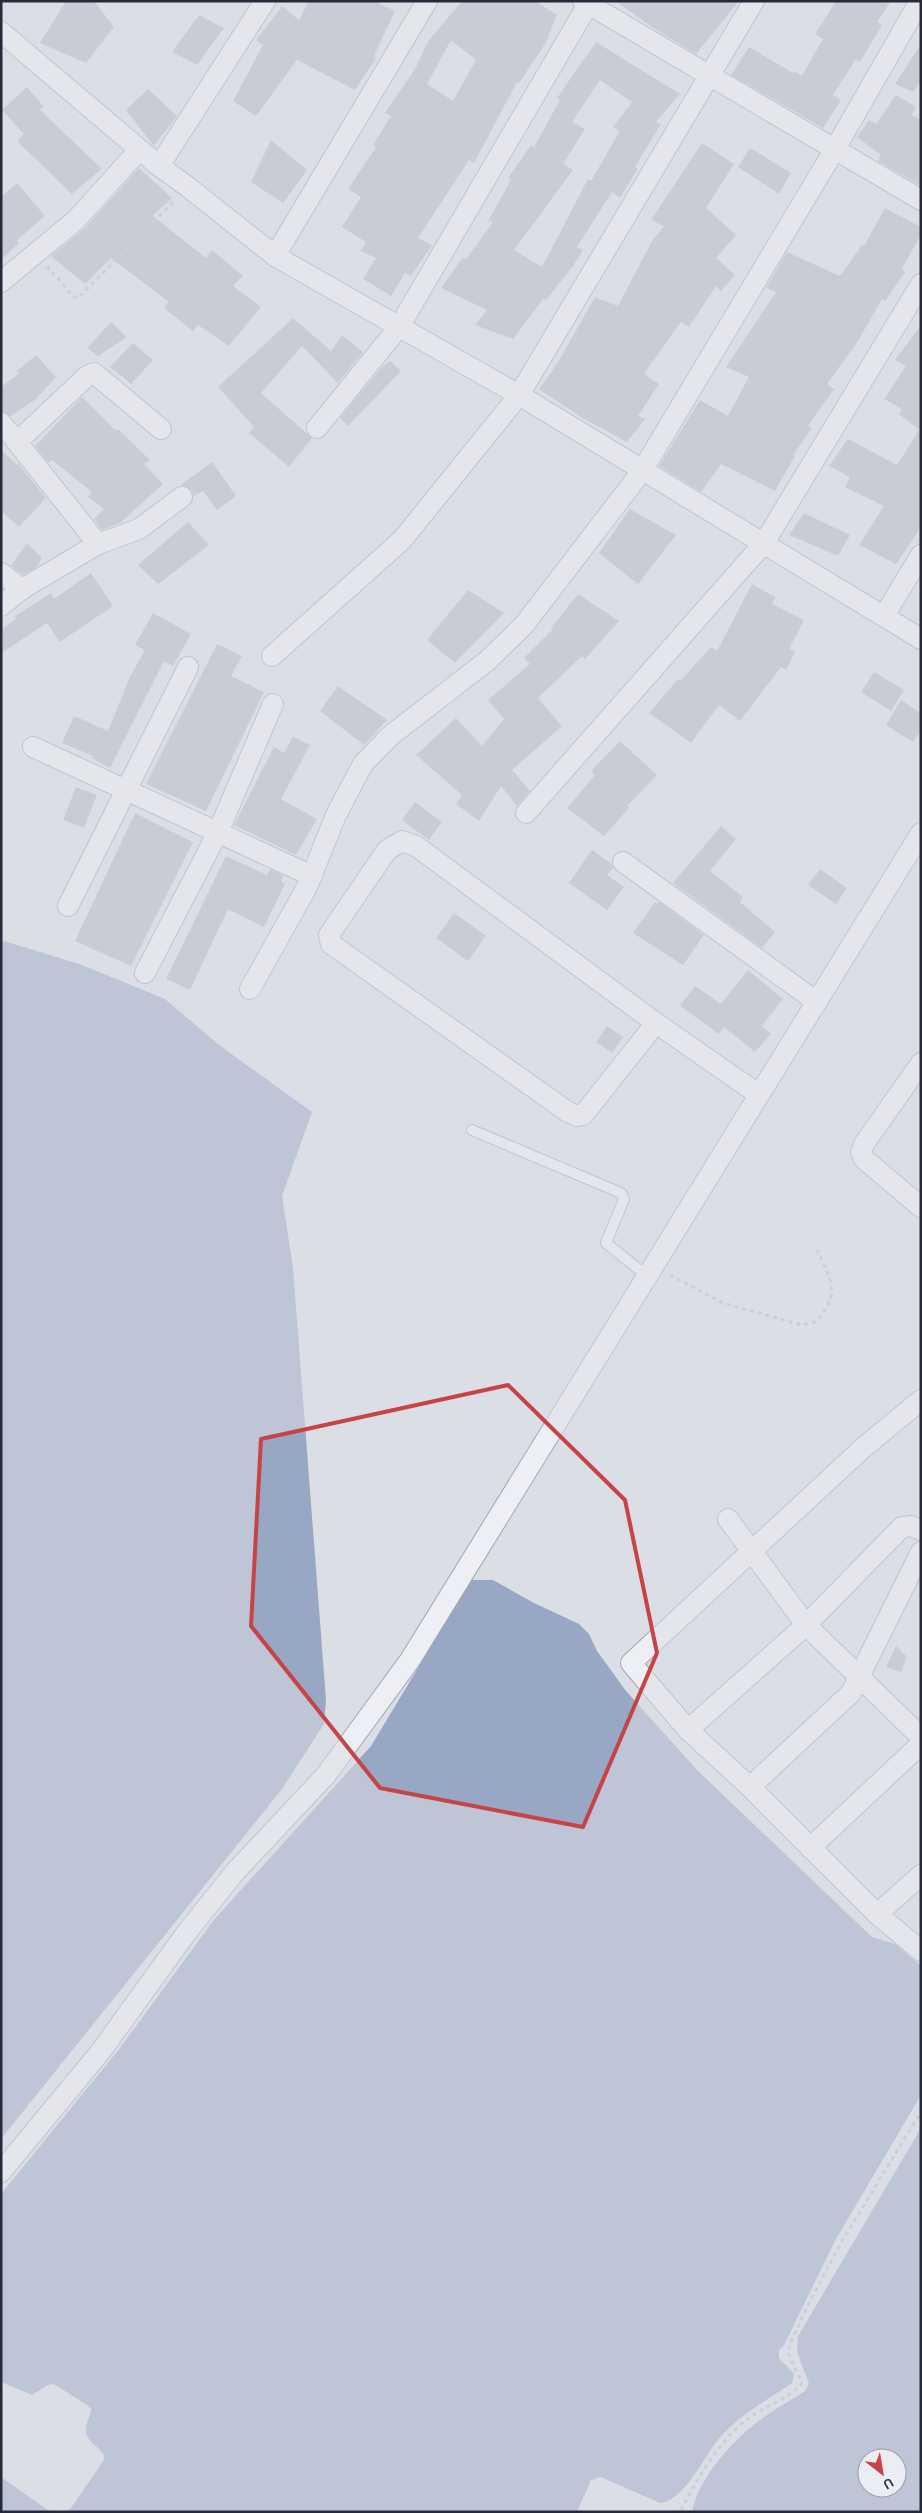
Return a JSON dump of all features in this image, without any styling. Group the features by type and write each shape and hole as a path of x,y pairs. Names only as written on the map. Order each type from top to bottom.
{"street":[{"path":"275,256 427,1"},
{"path":"272,656 402,540 519,395 754,1"},
{"path":"250,989 312,876 336,814 363,764 390,736 510,641 642,471 835,149 920,1"},
{"path":"317,428 399,327 587,2 921,200"},
{"path":"159,166 260,3"},
{"path":"1,32 139,150 275,256 519,395 921,639"},
{"path":"1,282 76,220 139,150"},
{"path":"526,813 764,543 921,284"},
{"path":"16,442 87,376 94,373 161,429"},
{"path":"1,423 98,544"},
{"path":"1,606 22,590 98,544 138,529 182,497"},
{"path":"884,616 921,555"},
{"path":"1,574 22,590"},
{"path":"68,906 188,667"},
{"path":"145,972 218,832 273,704"},
{"path":"33,747 312,876"},
{"path":"1,2172 101,2051 187,1932 235,1872 326,1775 377,1705 446,1602 758,1094 921,833"},
{"path":"656,1023 592,1106 579,1117 568,1112 331,944 329,937 387,850 402,841 410,842 656,1023 758,1094"},
{"path":"622,862 817,1002"},
{"path":"921,1063 864,1144 861,1152 864,1159 921,1207"},
{"path":"917,1408 862,1448 631,1663 688,1730 750,1787 877,1914 921,1951"},
{"path":"728,1519 806,1624 921,1737"},
{"path":"688,1730 806,1624 902,1528 911,1526 921,1530"},
{"path":"750,1787 851,1693 921,1552"},
{"path":"810,1848 921,1744"},
{"path":"877,1914 921,1875"}],"lane":[{"path":"472,1130 621,1193 624,1199 606,1243 650,1271"}],"path":[{"path":"37,254 73,296 78,298 188,187"},
{"path":"650,1271 723,1303 802,1325 815,1322 832,1296 833,1285 817,1250"},
{"path":"681,2510 721,2447 739,2427 758,2412 801,2386 802,2382 788,2352 790,2344 809,2303 842,2241 921,2112"}],"highlighted area":[{"path":"508,1385 625,1500 657,1653 583,1827 380,1788 251,1626 261,1439"}],"water":[{"path":"1,940 82,965 165,999 219,1045 312,1112 282,1196 293,1268 326,1700 324,1724 282,1789 1,2139"},
{"path":"471,1580 493,1580 534,1603 579,1624 589,1634 597,1651 626,1691 698,1771 872,1937 895,1944 921,1966 921,2095 836,2239 784,2345 779,2350 779,2358 794,2374 792,2383 750,2411 722,2435 691,2480 676,2496 668,2501 660,2503 601,2477 591,2480 577,2512 65,2512 71,2508 104,2460 104,2456 90,2441 86,2433 91,2409 87,2405 54,2384 48,2385 32,2395 1,2382 1,2194 120,2048 213,1921 371,1746"},
{"path":"921,2128 921,2512 692,2512 703,2482 724,2453 763,2418 805,2391 809,2384 797,2352 798,2336"},
{"path":"1,2477 49,2511 52,2512 1,2512"}],"building":[{"path":"66,1 94,1 114,27 86,63 40,43"},
{"path":"309,1 375,1 395,11 374,56 376,58 355,90 297,60 256,116 233,101 263,45 256,40 282,6 299,20"},
{"path":"462,1 535,1 557,15 545,44 519,83 517,82 474,163 469,160 418,238 432,245 411,276 405,273 391,296 363,279 376,258 361,251 366,242 342,227 361,197 348,189 376,147 373,145 391,116 385,113 415,69 429,40","holes":["451,40 476,60 453,101 427,84"]},
{"path":"615,1 739,1 696,54 655,29"},
{"path":"836,1 891,1 877,22 882,25 860,62 856,59 833,95 841,100 823,128 731,75 749,47 793,73 794,71 802,76 823,39 815,34"},
{"path":"199,15 224,28 197,65 172,52"},
{"path":"596,42 680,94 656,122 661,124 635,167 638,169 620,198 612,192 577,247 583,250 573,266 546,300 543,299 513,339 475,325 487,310 441,288 463,257 466,259 493,222 488,221 511,180 508,178 531,145 534,147 560,100 557,98","holes":["600,80 632,102 613,127 620,131 591,181 588,179 542,267 514,250 573,170 563,164 585,129 572,122"]},
{"path":"921,44 921,81 913,92 895,84"},
{"path":"27,87 44,107 40,110 102,169 72,194 17,141 24,134 2,110"},
{"path":"148,89 177,116 154,146 126,110"},
{"path":"896,95 916,107 912,115 921,120 921,186 878,161 881,155 857,137 869,120 876,124"},
{"path":"271,140 307,170 283,203 251,182"},
{"path":"702,143 734,164 706,208 736,235 716,258 735,275 721,291 716,286 689,327 681,322 644,374 659,384 638,416 645,419 627,442 584,419 539,389 557,364 595,297 618,306 652,241 664,226 651,220"},
{"path":"750,148 791,173 779,194 738,167"},
{"path":"139,168 172,198 153,216 206,258 212,250 243,276 233,286 261,307 229,346 198,325 193,331 164,308 169,302 111,258 85,284 51,256 85,228"},
{"path":"17,183 45,216 17,240 19,243 1,260 1,197"},
{"path":"885,208 921,227 921,234 902,269 905,272 885,301 882,299 858,341 827,384 834,389 808,426 812,428 793,455 795,456 775,491 721,464 701,492 659,466 700,400 728,416 749,377 726,367 776,292 766,288 787,252 840,276 862,245 864,246"},
{"path":"293,318 331,351 342,335 363,352 338,383 302,346 261,393 312,438 289,467 249,433 254,427 218,387"},
{"path":"111,322 127,337 98,356 87,348"},
{"path":"921,325 921,527 896,564 859,545 884,506 845,487 850,477 829,466 848,439 897,465 919,430 899,414 902,409 884,399 906,366 895,360"},
{"path":"133,343 153,360 131,384 110,367"},
{"path":"36,355 56,377 35,400 10,416 1,411 1,387 19,374 17,371"},
{"path":"390,361 401,371 348,426 340,418 382,367"},
{"path":"82,397 116,431 118,429 150,460 144,464 163,484 120,523 102,530 94,519 104,509 88,497 92,492 52,460 49,463 35,446"},
{"path":"1,450 17,465 18,463 46,498 19,527 1,511"},
{"path":"212,462 236,496 217,510 203,491 194,496 191,490 181,485"},
{"path":"630,509 676,535 638,584 599,553"},
{"path":"804,513 850,535 838,556 789,535"},
{"path":"188,522 209,545 158,584 138,565"},
{"path":"27,543 42,558 37,567 23,575 11,566"},
{"path":"91,573 113,606 60,642 47,623 1,653 1,630 16,619 15,616 51,593 54,599"},
{"path":"752,584 775,597 772,604 804,620 789,649 795,652 786,670 781,667 740,721 719,705 691,743 649,713 678,679 680,681 711,647 717,651"},
{"path":"468,590 504,613 455,663 427,640"},
{"path":"578,594 619,621 585,659 582,656 538,698 562,726 512,770 530,791 517,806 501,786 479,821 456,804 462,795 416,755 456,718 482,746 504,719 488,700 530,664 524,658 553,629 551,628"},
{"path":"153,613 191,634 173,666 164,661 110,768 92,758 93,756 62,743 74,716 108,731 129,679 145,650 135,645"},
{"path":"217,644 242,656 231,676 264,692 206,811 146,784"},
{"path":"874,672 904,690 891,711 861,692"},
{"path":"338,686 387,720 364,745 320,711"},
{"path":"901,700 921,713 921,730 913,742 886,725"},
{"path":"293,737 310,745 281,799 317,819 296,855 234,825 274,747 284,753"},
{"path":"620,741 657,775 627,806 629,808 604,836 567,808 595,775 591,771"},
{"path":"76,787 97,795 84,828 63,820"},
{"path":"415,802 442,822 429,840 402,820"},
{"path":"135,813 193,842 131,966 75,941"},
{"path":"721,826 736,839 710,871 743,897 740,902 775,932 762,948 673,883"},
{"path":"592,850 612,864 613,868 607,875 624,887 607,910 569,883"},
{"path":"226,856 267,875 270,869 284,876 281,881 285,884 264,927 228,909 190,990 166,979"},
{"path":"820,869 847,888 836,904 808,885"},
{"path":"655,902 657,904 659,902 704,935 683,965 633,933"},
{"path":"454,913 486,936 468,961 436,938"},
{"path":"748,970 783,999 762,1026 771,1034 755,1052 724,1027 719,1034 680,1006 695,986 721,1004"},
{"path":"607,1026 623,1037 612,1053 596,1042"},
{"path":"896,1646 907,1657 901,1672 886,1667"}]}
